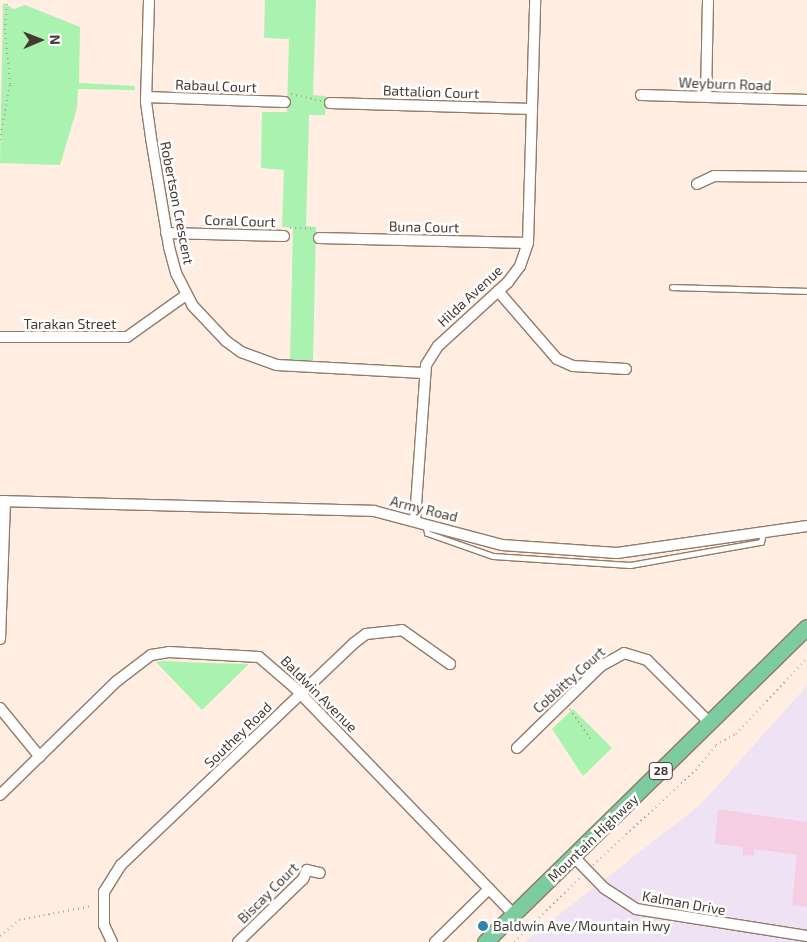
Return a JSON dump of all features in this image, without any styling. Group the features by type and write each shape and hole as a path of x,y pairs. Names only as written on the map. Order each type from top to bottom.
{"main road":[{"name":"Mountain Highway","path":"485,942 807,627"}],"street":[{"name":"Robertson Crescent","path":"149,0 146,97 166,233 186,295 212,330 259,359 296,368 423,373"},
{"name":"Hilda Avenue","path":"414,519 423,373 438,346 498,291 520,266 528,243 535,0"},
{"path":"706,96 708,0"},
{"name":"Weyburn Road","path":"641,95 807,100"},
{"name":"Rabaul Court","path":"146,97 286,98"},
{"name":"Battalion Court","path":"330,103 532,108"},
{"path":"697,184 714,176 807,177"},
{"name":"Coral Court","path":"166,233 283,232"},
{"name":"Buna Court","path":"318,233 528,243"},
{"path":"498,291 557,359 574,366 626,369"},
{"name":"Tarakan Street","path":"0,337 127,337 186,295"},
{"path":"0,640 2,501"},
{"name":"Army Road","path":"2,501 374,511 426,522 502,545 617,552 807,526"},
{"name":"Southey Road","path":"112,942 104,925 104,892 121,865 354,643 366,634 382,629 409,632 450,664"},
{"name":"Baldwin Avenue","path":"0,795 118,681 151,654 179,652 259,658 271,664 301,694 513,914"},
{"name":"Cobbitty Court","path":"517,748 601,666 624,653 647,660 710,723"},
{"path":"0,708 40,757"},
{"name":"Kalman Drive","path":"574,857 604,888 636,909 807,936"},
{"name":"Biscay Court","path":"238,942 303,879 307,870 320,873"},
{"path":"435,942 489,889"}],"lane":[{"path":"672,287 807,291"}],"path":[{"path":"0,140 10,84 4,30 7,4"},
{"path":"286,98 330,103"},
{"path":"283,232 318,233"},
{"path":"596,862 696,770 710,751 741,729 807,658"},
{"path":"570,709 590,739"},
{"path":"514,942 578,879"},
{"path":"0,936 19,920 92,906"}],"shaded area":[{"path":"807,686 807,942 524,942 700,805"}],"green space":[{"path":"265,0 316,0 313,95 326,96 325,115 309,115 306,226 316,227 313,360 290,360 293,228 282,227 284,170 261,168 262,112 287,112 289,39 264,38"},
{"path":"3,3 14,9 25,5 80,27 79,83 135,86 135,90 78,89 77,108 60,165 0,163"},
{"path":"156,662 249,664 202,710"},
{"path":"573,709 612,748 583,776 552,729"}],"building":[{"path":"718,809 807,822 807,907 792,905 797,855 754,849 754,856 743,855 743,847 715,844"}],"place":[{"name":"Baldwin Ave/Mountain Hwy","path":"483,926"}]}
